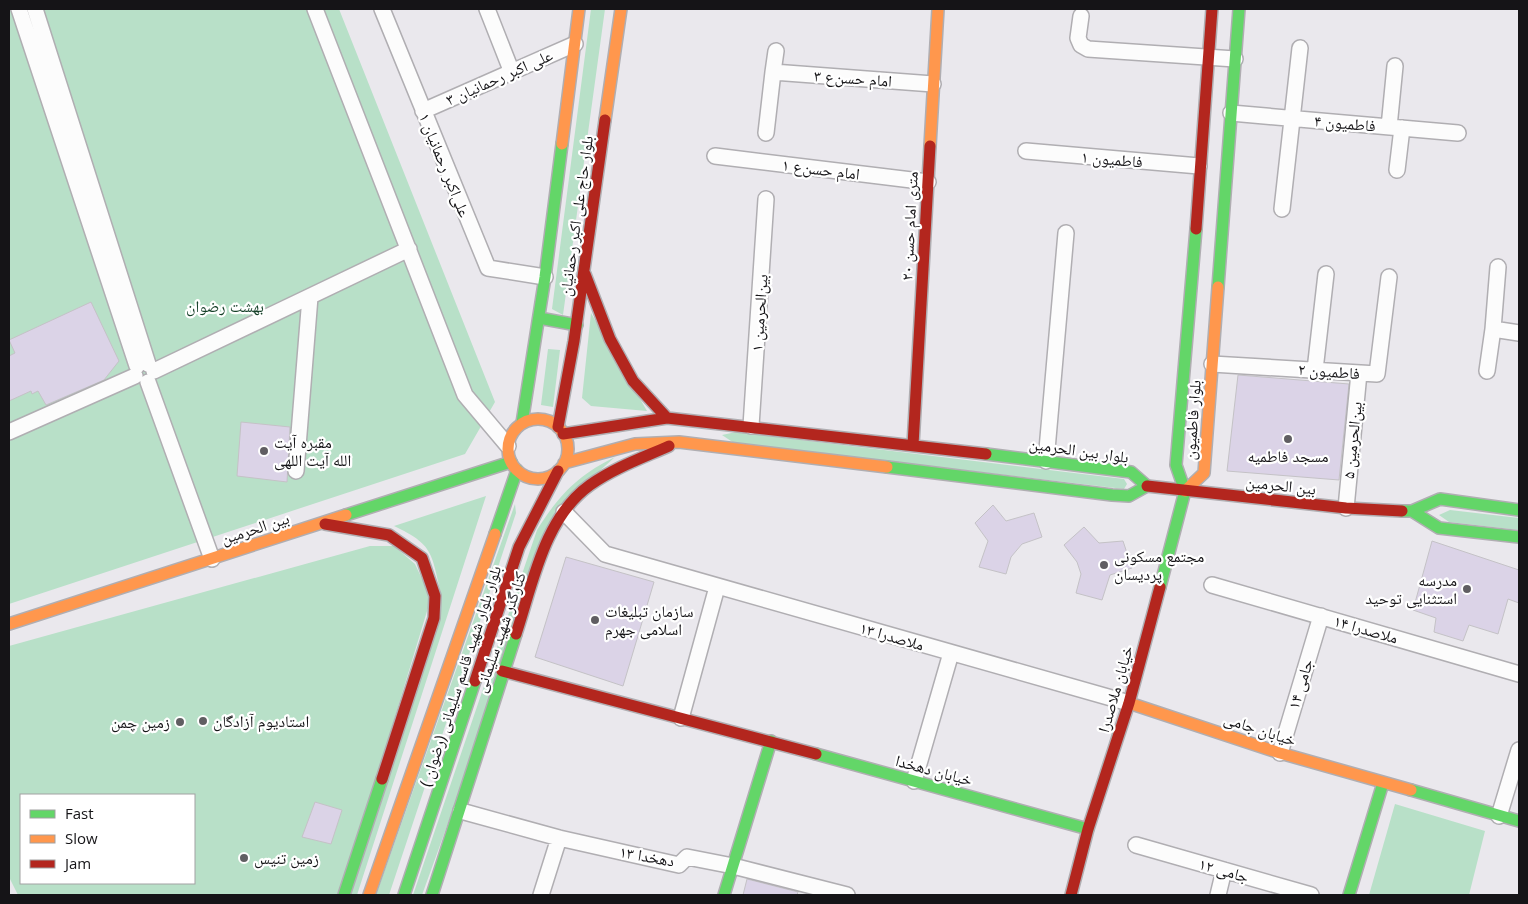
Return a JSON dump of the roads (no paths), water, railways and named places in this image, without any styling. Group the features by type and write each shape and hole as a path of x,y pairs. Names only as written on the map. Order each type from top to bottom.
{"street":[{"path":"19,9 144,372 212,559"},
{"path":"35,9 144,372"},
{"path":"315,9 465,395 508,446 514,466 532,478 541,478 561,467 635,444 679,442 1112,495 1129,496 1147,486"},
{"name":"علی‌اکبر رحمانیان ۱","path":"382,9 488,268 545,276"},
{"path":"487,9 511,70"},
{"name":"بلوار حاج علی اکبر رحمانیان","path":"522,423 545,276 580,9"},
{"name":"بلوار حاج علی اکبر رحمانیان","path":"561,430 621,9"},
{"name":"۲۰ متری امام حسن","path":"913,445 938,9"},
{"name":"بلوار فاطمیون","path":"1212,9 1199,166 1186,368 1193,440 1204,473 1185,491 1176,465 1193,440 1212,364 1239,9"},
{"path":"1081,16 1078,38 1081,45 1088,48 1236,58"},
{"name":"علی اکبر رحمانیان ۳","path":"423,112 511,70 575,44"},
{"path":"1282,209 1300,48"},
{"path":"766,133 776,51"},
{"path":"1394,66 1397,170"},
{"name":"امام حسن‌ع ۳","path":"773,72 933,84"},
{"name":"فاطمیون ۴","path":"1231,113 1458,133"},
{"name":"فاطمیون ۱","path":"1026,151 1199,166"},
{"name":"امام حسن‌ع ۱","path":"714,156 928,182"},
{"name":"بین‌الحرمین ۱","path":"751,426 766,199"},
{"path":"1046,461 1066,234"},
{"path":"9,432 310,297 409,249"},
{"path":"1487,371 1494,329 1498,267"},
{"path":"584,272 610,339 633,382 667,418"},
{"path":"1315,370 1326,274"},
{"name":"فاطمیون ۲","path":"1212,364 1377,374 1389,277"},
{"path":"296,471 310,297"},
{"path":"539,318 577,325"},
{"path":"1494,329 1519,333"},
{"name":"بین‌الحرمین ۵","path":"1346,508 1359,373"},
{"name":"بلوار بین الحرمین","path":"561,430 667,418 751,426 1131,472 1147,486"},
{"path":"508,446 515,429 522,423 541,419 561,430 567,454 561,467"},
{"path":"715,423 715,446"},
{"name":"کنارگذر شهید سلیمانی","path":"432,895 461,811 502,671 552,528 570,504 595,481 679,442"},
{"name":"بین الحرمین","path":"9,624 322,524 514,466"},
{"name":"بلوار بلوار شهید قاسم سلیمانی (رضوان )","path":"368,895 514,466"},
{"name":"بلوار بلوار شهید قاسم سلیمانی (رضوان )","path":"404,895 519,547 561,467"},
{"name":"بین الحرمین","path":"1147,486 1346,508 1412,511"},
{"name":"خیابان ملاصدرا","path":"1071,895 1088,829 1129,703 1185,491"},
{"path":"1412,511 1440,499 1519,510"},
{"path":"1412,511 1439,528 1519,537"},
{"name":"ملاصدرا ۱۳","path":"564,512 605,554 655,570 1129,703"},
{"path":"322,524 389,535 422,558 435,596 434,618 344,895"},
{"name":"ملاصدرا ۱۴","path":"1212,585 1519,674"},
{"path":"681,718 717,587"},
{"name":"جامی ۱۴","path":"1280,753 1321,616"},
{"path":"914,781 951,653"},
{"name":"خیابان دهخدا","path":"502,671 771,741 1088,829"},
{"name":"خیابان جامی","path":"1129,703 1280,753 1519,822"},
{"path":"724,895 771,741"},
{"path":"1499,816 1519,750"},
{"path":"1349,895 1382,784"},
{"path":"461,811 559,838 541,895"},
{"name":"دهخدا ۱۳","path":"559,838 679,865 687,857 733,866"},
{"name":"جامی ۱۲","path":"1136,845 1311,895"},
{"path":"733,866 847,895"},
{"path":"1218,895 1224,870"}],"place":[{"name":"مسجد فاطمیه","path":"1288,439"},
{"name":"مقبره آیت الله آیت اللهی","path":"264,451"},
{"name":"مجتمع مسکونی پردیسان","path":"1104,565"},
{"name":"مدرسه استثنایی توحید","path":"1467,589"},
{"name":"سازمان تبلیغات اسلامی جهرم","path":"595,620"},
{"name":"استادیوم آزادگان","path":"203,721"},
{"name":"زمین چمن","path":"180,722"},
{"name":"زمین تنیس","path":"244,858"}],"park label":[{"name":"بهشت رضوان","path":"225,306"}]}
